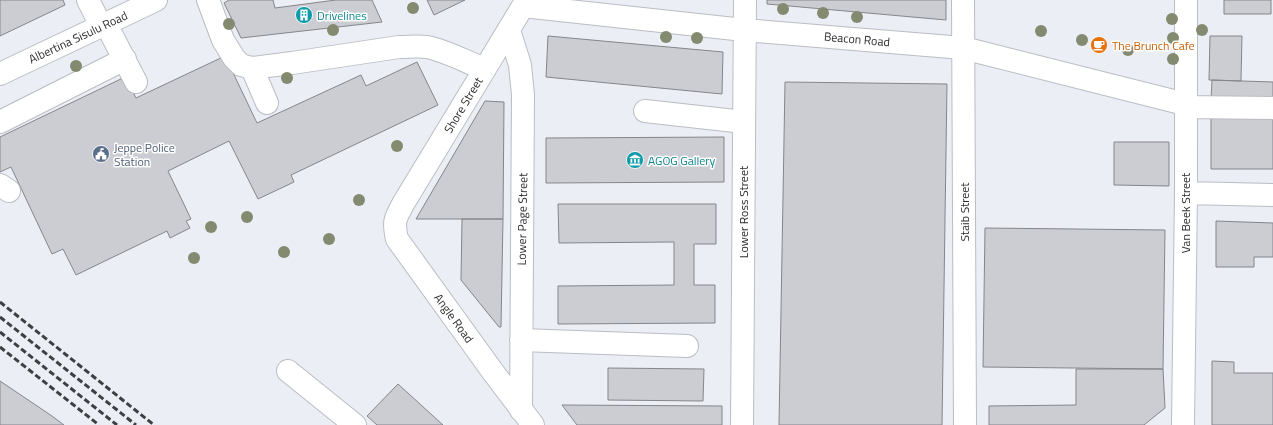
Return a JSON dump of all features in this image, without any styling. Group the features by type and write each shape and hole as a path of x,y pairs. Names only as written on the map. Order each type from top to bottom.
{"street":[{"path":"88,0 125,59 136,82"},
{"name":"Albertina Sisulu Road","path":"0,74 156,0"},
{"path":"208,0 223,40 234,58 241,65 252,68 399,47 427,47 485,69"},
{"name":"Lower Ross Street","path":"742,425 744,0"},
{"name":"Staib Street","path":"963,0 965,425"},
{"name":"Van Beek Street","path":"1181,424 1186,193 1186,0"},
{"name":"Beacon Road","path":"522,3 744,30 963,48 1185,106 1273,108"},
{"name":"Shore Street","path":"403,204 509,30 522,3"},
{"name":"Lower Page Street","path":"509,30 520,66 523,95 521,340 527,418"},
{"path":"0,122 125,59"},
{"path":"252,68 267,103"},
{"path":"645,111 744,122"},
{"path":"1186,193 1273,195"},
{"name":"Angle Road","path":"403,204 395,219 394,226 397,238 527,418"},
{"path":"521,340 687,346"},
{"path":"288,371 355,425"}],"building":[{"path":"0,0 63,0 65,5 0,36"},
{"name":"Drivelines","path":"229,0 273,0 275,8 336,0 372,0 382,22 241,38 224,3"},
{"path":"427,0 465,0 434,15"},
{"path":"767,0 946,0 946,20 767,4"},
{"path":"1224,0 1271,0 1271,14 1224,14"},
{"path":"548,36 723,52 722,94 546,77"},
{"path":"1210,36 1242,36 1241,81 1209,80"},
{"name":"Jeppe Police Station","path":"225,56 257,123 361,75 366,86 417,62 438,105 291,175 294,182 258,199 229,141 168,171 191,219 186,221 190,228 170,238 167,231 76,275 63,249 52,254 11,167 0,172 0,137 125,77 136,98"},
{"path":"1212,80 1273,82 1273,102 1211,100"},
{"path":"785,82 947,84 942,425 779,425"},
{"path":"485,101 504,102 503,219 416,219"},
{"path":"1211,113 1273,114 1273,169 1211,169"},
{"name":"AGOG Gallery","path":"724,137 724,182 546,183 546,138"},
{"path":"1114,142 1169,142 1169,186 1114,185"},
{"path":"558,204 716,204 716,244 694,244 694,285 715,285 715,323 558,324 558,286 674,285 674,242 559,243"},
{"path":"462,219 503,219 501,327 499,327 461,280"},
{"path":"1216,221 1273,223 1273,257 1254,257 1254,267 1216,267"},
{"path":"985,228 1165,230 1163,369 983,367"},
{"path":"1212,361 1234,362 1234,373 1273,373 1273,425 1212,425"},
{"path":"608,368 704,369 703,401 608,400"},
{"path":"1076,369 1163,369 1165,408 1144,425 989,425 989,406 1076,405"},
{"path":"0,381 52,416 64,425 0,425"},
{"path":"398,384 443,425 377,425 367,416"},
{"path":"562,405 722,406 722,425 577,425"}],"railway":[{"path":"0,302 154,425"},
{"path":"0,317 136,425"},
{"path":"0,332 117,425"},
{"path":"0,347 99,425"}],"place":[{"name":"Drivelines","path":"304,15"},
{"name":"The Brunch Cafe","path":"1099,45"},
{"name":"Jeppe Police Station","path":"101,154"},
{"name":"AGOG Gallery","path":"635,160"}]}
